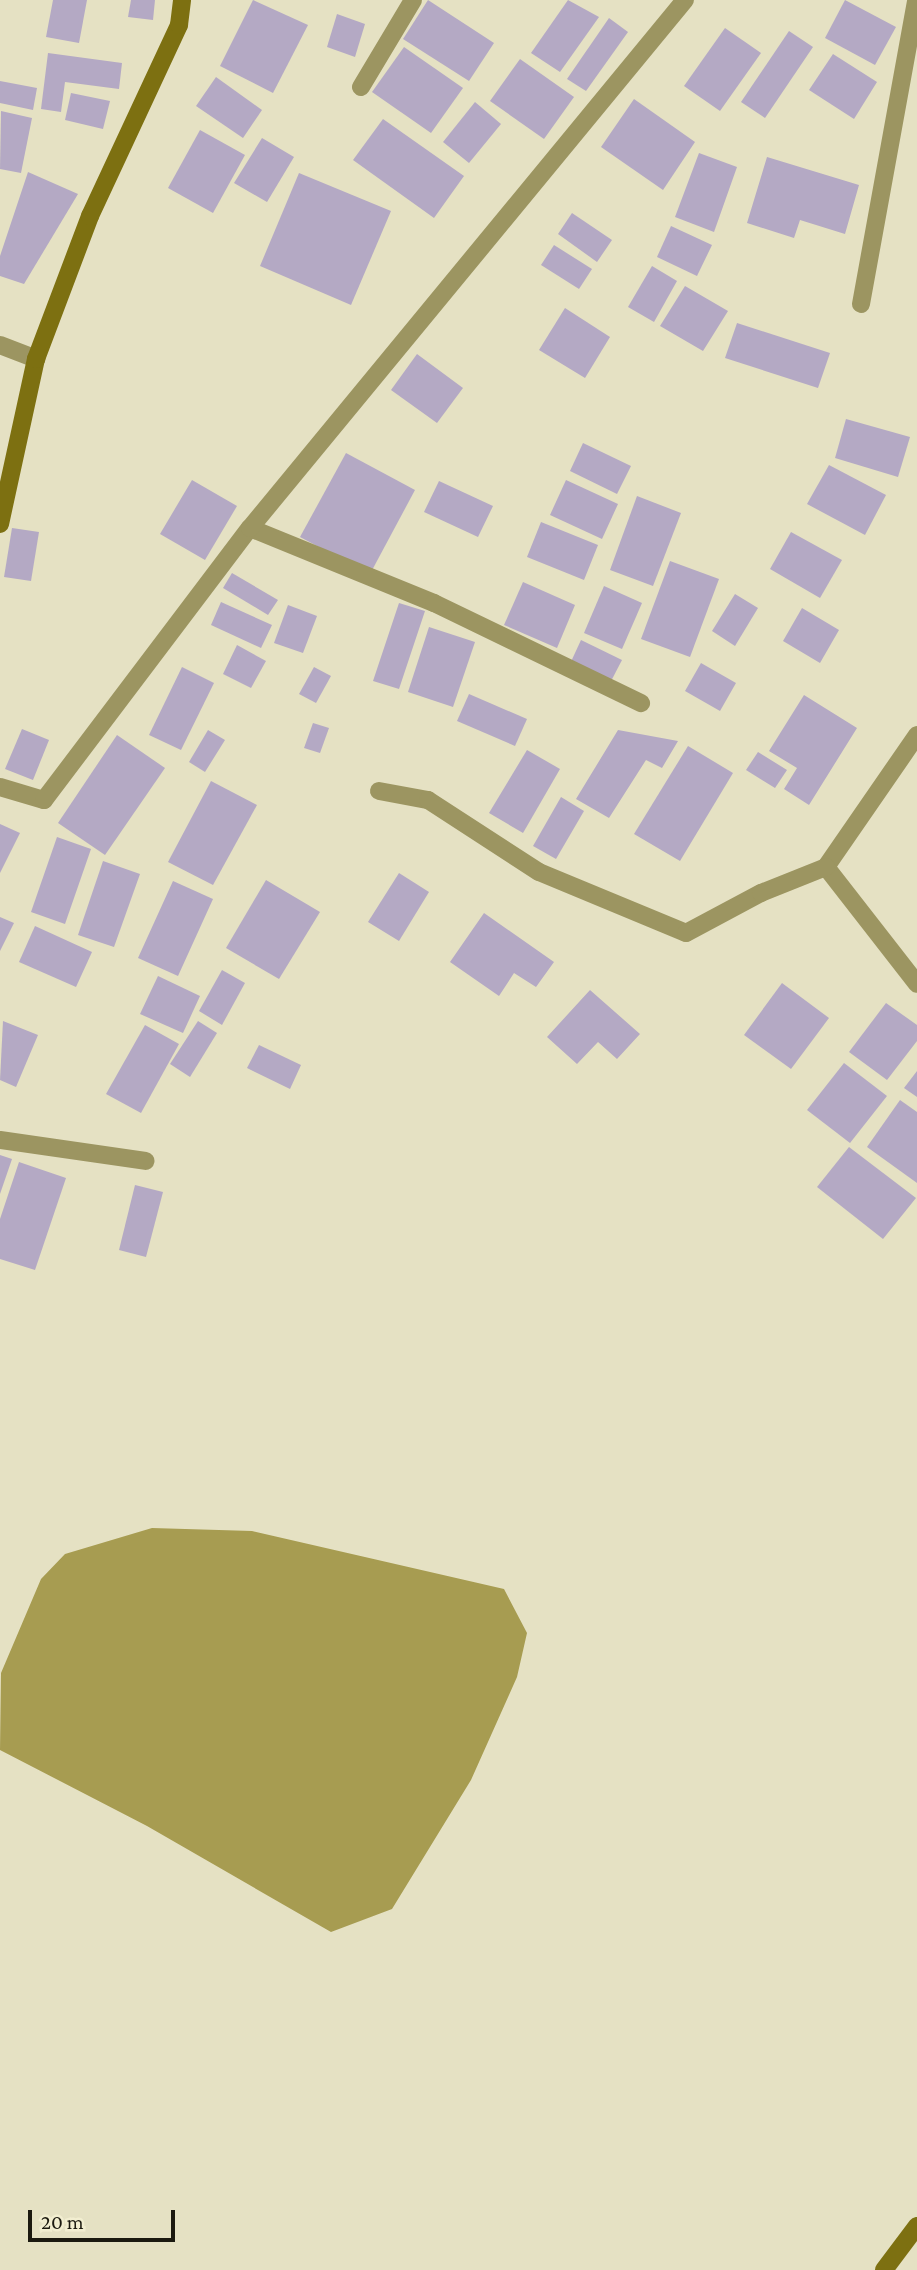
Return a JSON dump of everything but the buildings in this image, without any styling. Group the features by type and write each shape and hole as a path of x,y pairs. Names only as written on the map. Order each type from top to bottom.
{"street":[{"path":"0,524 36,359 90,216 179,24 182,0"},
{"path":"361,87 413,0"},
{"path":"0,787 44,800 250,527 685,0"},
{"path":"861,304 916,0"},
{"path":"0,345 36,359"},
{"path":"250,527 434,603 641,703"},
{"path":"379,791 428,800 539,872 685,933 761,893 826,867 917,735"},
{"path":"826,867 917,984"},
{"path":"0,1140 145,1161"},
{"path":"884,2270 917,2227"}],"shaded area":[{"path":"152,1528 252,1531 504,1589 527,1633 517,1677 471,1780 392,1909 331,1932 147,1826 0,1750 1,1673 41,1579 65,1554"}]}
